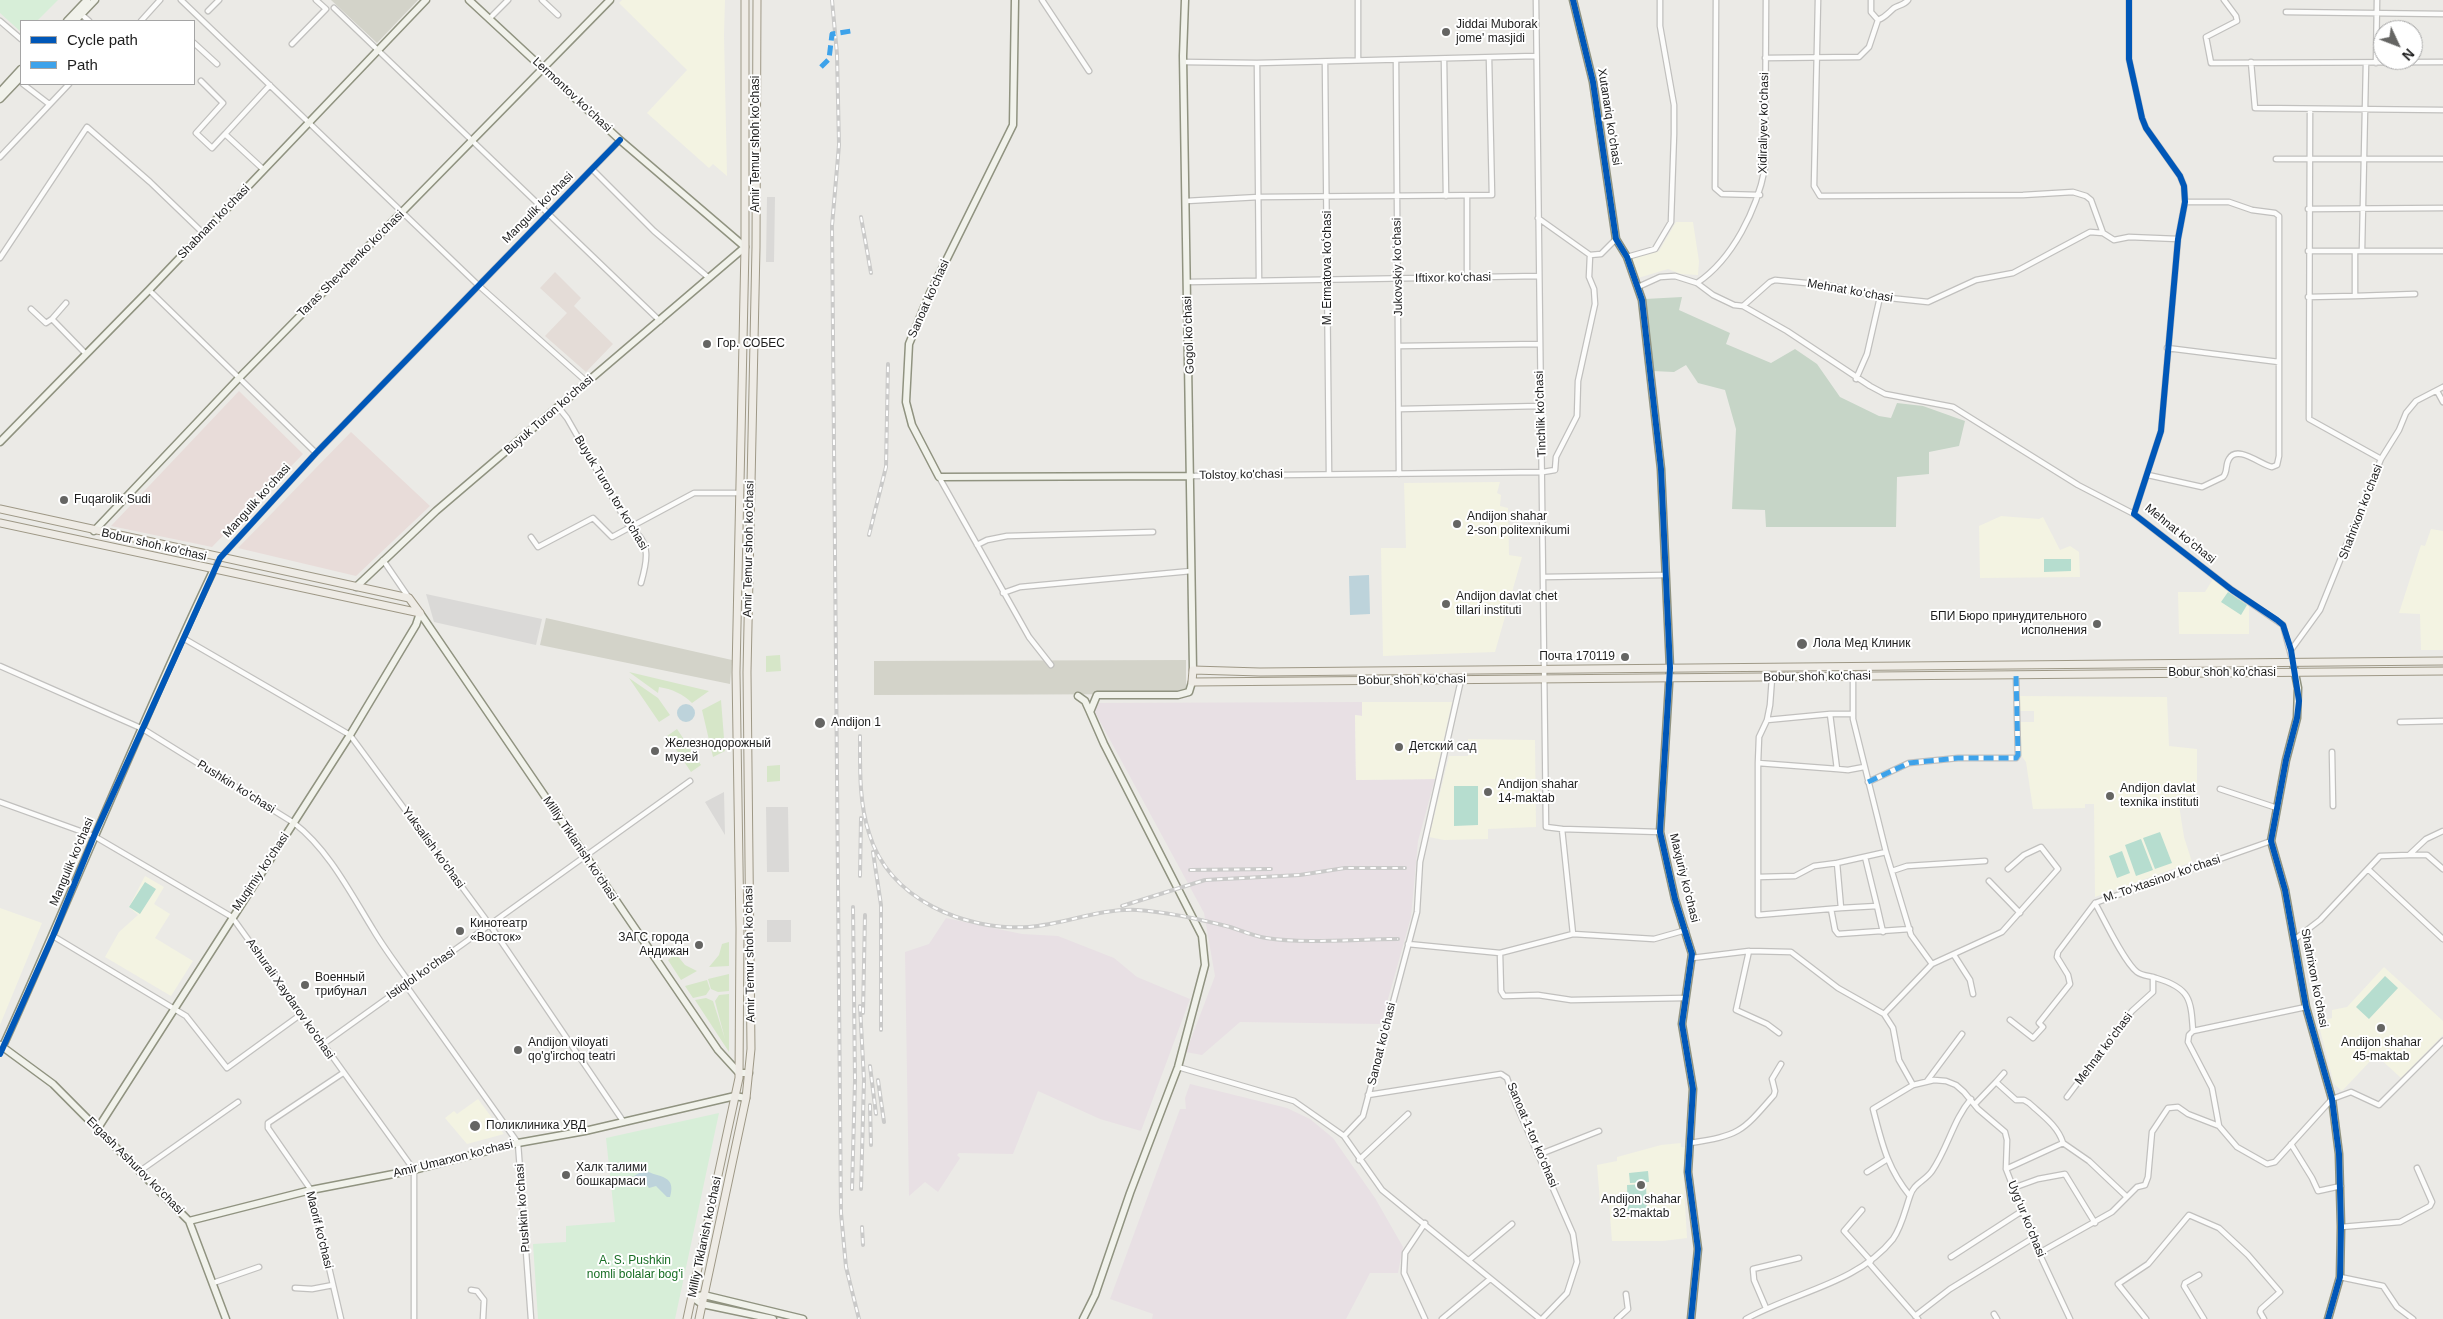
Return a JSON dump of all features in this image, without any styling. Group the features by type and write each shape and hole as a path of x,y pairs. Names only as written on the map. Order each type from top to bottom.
{"main road":[{"name":"Amir Temur shoh ko'chasi","path":"735,1096 739,1073 740,929 736,672 744,247 746,0"},
{"name":"Amir Temur shoh ko'chasi","path":"746,1098 749,1073 751,997 747,672 756,247 757,0"},
{"path":"744,247 756,247"},
{"name":"Bobur shoh ko'chasi","path":"0,509 94,531 409,598"},
{"name":"Bobur shoh ko'chasi","path":"0,523 420,613"},
{"path":"409,598 420,613"},
{"name":"Bobur shoh ko'chasi","path":"1193,670 1289,672 1544,668 2443,661"},
{"path":"1192,682 1193,670"},
{"name":"Bobur shoh ko'chasi","path":"1192,682 2443,671"},
{"path":"736,672 747,672"},
{"path":"1260,672 1260,682"},
{"path":"1289,672 1289,682"},
{"name":"Milliy Tiklanish ko'chasi","path":"687,1319 735,1096"},
{"name":"Milliy Tiklanish ko'chasi","path":"699,1319 746,1098"}],"street":[{"path":"68,20 87,0"},
{"path":"75,20 95,0"},
{"path":"142,20 160,0"},
{"path":"181,0 478,284 587,382"},
{"path":"208,11 219,0"},
{"path":"292,44 326,9 316,0"},
{"name":"Shabnam ko'chasi","path":"0,442 310,123 426,0"},
{"name":"Lermontov ko’chasi","path":"469,0 620,140 744,247"},
{"path":"490,19 508,0"},
{"path":"542,0 558,15"},
{"name":"Taras Shevchenko ko'chasi","path":"94,531 239,378 544,70 610,0"},
{"name":"Sanoat ko'chasi","path":"1015,0 1013,125 930,293 909,344 906,402 912,425 939,477 1033,644 1051,665"},
{"path":"1042,0 1089,71"},
{"name":"Gogol ko'chasi","path":"1185,0 1184,62 1193,670"},
{"path":"1358,0 1358,60"},
{"name":"Tinchlik ko'chasi","path":"1536,0 1546,827 1562,829"},
{"name":"Xutanariq koʻchasi","path":"1573,0 1593,82 1616,239"},
{"path":"1627,257 1655,249 1671,222 1674,105 1660,26 1660,0"},
{"path":"1716,0 1715,188 1722,194 1760,194"},
{"name":"Xidiraliyev koʻchasi","path":"1697,283 1726,259 1760,194 1766,168 1766,0"},
{"path":"1818,0 1814,186 1820,196 2023,195 2073,192 2081,194 2090,200 2103,233"},
{"path":"1871,0 1871,12 1878,20"},
{"path":"1765,58 1855,58 1862,56 1871,41 1878,20 1888,16 1894,8 1903,5 1908,0"},
{"path":"2129,0 2129,59 2142,118 2146,128 2180,176 2184,186 2185,202 2178,239"},
{"path":"2224,0 2237,20 2206,37 2211,63 2373,63"},
{"path":"2377,0 2377,20"},
{"path":"334,8 660,321"},
{"path":"2286,12 2443,14"},
{"path":"81,14 88,20"},
{"path":"0,21 20,38"},
{"path":"195,44 217,64"},
{"path":"1184,62 1325,62 1536,56"},
{"path":"1186,201 1259,197 1492,195 1490,58"},
{"path":"1444,59 1446,196"},
{"name":"Jukovskiy koʻchasi","path":"1396,60 1400,346 1399,474"},
{"name":"M. Ermatova koʻchasi","path":"1325,62 1328,196 1329,473"},
{"path":"2251,62 2255,108 2443,110"},
{"path":"2423,62 2443,62"},
{"path":"1256,63 1259,281"},
{"path":"2362,250 2366,63"},
{"path":"0,92 20,71"},
{"path":"201,81 223,103 196,133 212,148 270,85"},
{"path":"0,99 20,82"},
{"path":"26,85 49,104"},
{"path":"0,157 67,85"},
{"path":"2310,109 2308,209 2309,419 2381,459"},
{"path":"0,258 88,126 150,182 202,234"},
{"path":"225,134 264,170"},
{"name":"Mangulik ko'chasi","path":"1,1046 53,936 94,836 220,558 316,453 478,284 620,140"},
{"path":"2276,159 2443,159"},
{"path":"592,170 654,231 709,278"},
{"path":"1467,196 1467,277"},
{"path":"2148,475 2202,488 2223,477 2229,458 2235,454 2243,454 2267,466 2277,465 2279,456 2279,216 2275,213 2252,210 2229,202 2185,202"},
{"path":"2308,209 2443,208"},
{"path":"1538,218 1590,255 1601,254 1616,239"},
{"name":"Mehnat koʻchasi","path":"1743,306 1770,282 1775,280 1827,285 1880,297 1928,302 1976,280 2013,273 2090,232 2103,233 2114,240 2129,237 2178,239 2161,431 2134,514"},
{"name":"Maxjuriy koʻchasi","path":"1616,239 1627,257 1638,286 1644,315 1661,469 1670,668 1668,679 1667,742 1660,832 1675,899 1691,945 1692,958 1685,998 1682,1032 1693,1089 1688,1172 1698,1249 1692,1319"},
{"name":"Buyuk Turon ko'chasi","path":"356,587 446,502 559,408 744,247"},
{"path":"2354,296 2355,250"},
{"path":"2308,251 2443,251"},
{"path":"1543,472 1555,470 1556,457 1577,416 1578,381 1595,304 1594,289 1589,277 1590,255"},
{"name":"Iftixor koʻchasi","path":"1188,282 1538,276"},
{"name":"Mehnat koʻchasi","path":"1638,286 1660,278 1675,276 1697,283 1714,295 1734,305 1743,306 1786,331 1856,379 1885,394 1953,407 2078,485 2134,514 2232,590 2283,625 2293,663"},
{"path":"149,290 316,453"},
{"path":"2308,297 2415,294"},
{"path":"1856,379 1867,354 1880,297"},
{"path":"31,309 46,323 66,303"},
{"path":"52,319 86,354"},
{"path":"1400,346 1540,344"},
{"path":"2167,348 2279,362"},
{"name":"Shahrixon koʻchasi","path":"2291,650 2320,610 2381,459 2410,406 2443,387"},
{"path":"2437,391 2443,402"},
{"path":"1400,410 1540,406"},
{"name":"Buyuk Turon tor ko'chasi","path":"559,408 567,418 630,528 636,532 648,557 641,583"},
{"name":"Tolstoy ko'chasi","path":"939,477 1543,472"},
{"path":"531,537 538,547 593,518 611,537 694,494 739,493"},
{"path":"977,545 987,540 1007,536 1153,532"},
{"path":"383,560 409,598"},
{"path":"1003,593 1020,587 1191,571"},
{"path":"1543,577 1666,575"},
{"name":"Muqimiy ko'chasi","path":"98,1128 173,1008 350,735 416,625 420,613"},
{"name":"Milliy Tiklanish ko'chasi","path":"420,613 718,1050 739,1073"},
{"name":"Yuksalish ko'chasi","path":"183,638 350,735 490,925 623,1121"},
{"name":"Shahrixon koʻchasi","path":"2293,663 2299,701 2298,718 2271,841 2285,890 2306,1007 2332,1099 2340,1186 2341,1227 2340,1277 2328,1319"},
{"name":"Pushkin ko'chasi","path":"0,666 143,729 294,823 308,834 348,889 407,983 518,1142 531,1319"},
{"path":"1868,782 1909,763 1958,758 2016,758 2018,755 2016,675"},
{"path":"1853,677 1852,714 1886,852 1911,935 1932,964"},
{"path":"1772,678 1767,720 1759,737 1758,915 1877,906"},
{"name":"Sanoat koʻchasi","path":"1344,1136 1363,1116 1417,912 1420,862 1461,680"},
{"path":"1090,712 1097,694 1178,696 1189,692 1192,682"},
{"path":"1078,696 1084,701 1090,712 1104,744 1202,936 1205,965 1178,1067 1130,1193 1095,1295 1083,1319"},
{"path":"1767,720 1830,714 1852,714"},
{"path":"1830,714 1837,768"},
{"path":"2400,722 2443,721"},
{"path":"2332,752 2333,806"},
{"path":"1758,763 1848,770 1864,767"},
{"name":"Istiqlol ko'chasi","path":"322,1044 690,781"},
{"path":"2220,789 2277,808"},
{"name":"Ashurali Xaydarov ko'chasi","path":"0,802 94,836 232,916 300,1015 414,1170"},
{"path":"1573,934 1562,829 1660,832"},
{"path":"2409,855 2426,840 2443,831"},
{"name":"M. Toʻxtasinov koʻchasi","path":"2219,1126 2212,1088 2188,1042 2189,1035 2193,1032 2192,1008 2185,992 2176,984 2138,973 2126,958 2095,903 2271,841"},
{"path":"1884,1014 1932,964 2002,932 2058,866 2041,847 2024,855 2008,869"},
{"path":"1758,877 1795,876 1814,866 1886,852"},
{"name":"Shahrixon koʻchasi","path":"2294,940 2320,920 2362,874 2369,870 2380,856 2427,855 2443,869"},
{"path":"1865,857 1883,932"},
{"path":"1892,871 1907,866 1985,861"},
{"path":"1837,863 1841,908"},
{"path":"2369,870 2443,939"},
{"path":"1989,881 2020,913"},
{"path":"2010,1020 2033,1038 2043,1027 2039,1023 2070,984 2068,975 2057,957 2058,952 2095,903"},
{"path":"1831,909 1834,930 1838,934 1910,929"},
{"path":"1408,944 1500,953 1573,934 1654,939 1686,930"},
{"path":"53,936 186,1016 227,1068 300,1015"},
{"path":"1692,958 1748,951 1791,952 1838,988 1884,1014 1893,1028 1899,1060 1913,1085"},
{"path":"1748,951 1736,1010 1738,1013 1768,1024 1779,1032"},
{"path":"1500,953 1501,991 1504,996 1538,995 1571,1000 1685,998"},
{"path":"1954,955 1970,980 1973,994"},
{"name":"Mehnat koʻchasi","path":"2067,1097 2132,1011 2152,993 2153,977"},
{"path":"2193,1032 2306,1007"},
{"path":"1927,1081 1962,1034"},
{"path":"2039,1253 2112,1212 2137,1187 2145,1185 2148,1176 2152,1132 2168,1108 2178,1107 2188,1114 2219,1126 2237,1147 2267,1164 2275,1162 2332,1099 2354,1093 2379,1105 2443,1041"},
{"path":"0,1054 1,1046"},
{"name":"Ergash Ashurov ko'chasi","path":"1,1046 53,1084 190,1221 226,1319"},
{"path":"1690,1142 1722,1138 1747,1126 1774,1095 1775,1091 1772,1082 1781,1064"},
{"path":"1178,1067 1294,1101 1344,1136 1359,1160 1382,1190 1541,1319"},
{"name":"Maorif ko'chasi","path":"341,1319 311,1190 268,1128 268,1123 343,1073"},
{"path":"739,1073 749,1073"},
{"path":"1975,1104 2004,1073"},
{"name":"Sanoat 1-tor ko‘chasi","path":"1368,1094 1504,1075 1507,1078 1516,1104 1573,1234 1577,1262 1567,1293 1541,1319"},
{"name":"Uygʻur koʻchasi","path":"1910,1196 1886,1160 1873,1109 1913,1085 1927,1081 1950,1083 1971,1099 2007,1135 2006,1169 2039,1253 2070,1319"},
{"path":"1996,1082 2016,1100 2024,1100 2029,1103 2055,1127 2060,1133 2063,1143 2089,1161 2127,1197"},
{"name":"Amir Umarxon ko'chasi","path":"190,1221 311,1190 414,1170 518,1142 735,1096 746,1098"},
{"path":"1746,1319 1766,1308 1852,1274 1870,1262 1893,1238 1901,1224 1912,1188 1932,1172 1960,1111 1971,1099"},
{"path":"140,1171 238,1102"},
{"path":"1359,1160 1408,1114"},
{"path":"1538,1155 1599,1131"},
{"path":"2006,1169 2063,1143"},
{"path":"2291,1144 2318,1191 2340,1186"},
{"path":"1867,1172 1886,1160"},
{"path":"2341,1227 2400,1222 2430,1206 2432,1202 2417,1168"},
{"path":"414,1170 414,1319"},
{"path":"2014,1188 2038,1179 2065,1174 2095,1222"},
{"path":"1862,1210 1844,1231 1917,1317 1950,1289 2033,1238"},
{"path":"1951,1257 2022,1211"},
{"path":"2146,1319 2118,1284 2148,1264 2188,1215 2219,1228 2248,1255 2280,1292 2261,1309 2260,1312 2264,1319"},
{"path":"1425,1223 1405,1253 1404,1273 1425,1319"},
{"path":"1469,1260 1512,1224"},
{"path":"1766,1308 1754,1280 1753,1269 1799,1258"},
{"path":"213,1283 259,1267"},
{"path":"2199,1275 2185,1283 2184,1286 2204,1319"},
{"path":"2340,1277 2383,1286 2397,1307 2413,1319"},
{"path":"1442,1319 1490,1279"},
{"path":"295,1288 312,1289 333,1285"},
{"path":"470,1290 477,1291 484,1300 483,1319"},
{"path":"1617,1319 1628,1309 1626,1294"},
{"path":"692,1297 704,1295 799,1318"},
{"path":"692,1297 702,1304 773,1319"},
{"path":"1994,1314 1997,1319"}],"shaded area":[{"path":"331,0 418,0 377,43"},
{"path":"622,0 725,0 727,176 713,164 709,168 647,113 687,70 619,3"},
{"path":"767,197 775,197 774,262 766,262"},
{"path":"1676,222 1693,222 1699,261 1698,275 1681,274 1668,269 1638,278 1632,258 1659,251"},
{"path":"555,272 581,298 574,306 613,344 586,372 545,336 567,313 540,288"},
{"path":"1682,297 1679,310 1730,333 1726,344 1771,363 1795,349 1817,364 1840,397 1879,416 1891,418 1897,403 1923,406 1965,421 1959,446 1929,452 1929,474 1897,477 1896,527 1766,527 1765,510 1732,509 1736,429 1725,390 1698,383 1686,365 1674,372 1652,371 1645,299"},
{"path":"239,391 303,454 212,547 111,526"},
{"path":"351,432 430,506 356,576 238,548"},
{"name":"Andijon davlat chet tillari instituti","path":"1500,482 1497,493 1501,495 1500,506 1508,508 1509,555 1522,557 1495,652 1383,656 1381,548 1406,548 1404,483"},
{"path":"2001,516 2039,519 2043,517 2060,550 2070,546 2079,552 2080,577 1980,578 1979,526"},
{"path":"2431,529 2443,531 2443,650 2421,650 2420,614 2399,613 2421,545 2425,546"},
{"path":"2213,579 2249,604 2249,634 2179,634 2178,592 2205,592"},
{"path":"426,594 542,619 536,645 434,622"},
{"path":"546,618 732,660 730,684 540,645"},
{"path":"1186,660 1186,694 874,695 874,661"},
{"name":"Andijon davlat texnika instituti","path":"2019,696 2167,697 2169,746 2197,749 2197,794 2178,799 2184,837 2192,862 2095,897 2094,804 2085,804 2085,808 2033,809 2026,762 2020,754 2019,722 2034,722 2034,711 2019,711"},
{"path":"1362,702 1362,716 1355,715 1356,780 1435,779 1418,841 1411,917 1381,1024 1240,1022 1202,1055 1186,1052 1215,976 1204,913 1090,703"},
{"name":"Детский сад","path":"1362,702 1452,702 1435,779 1356,780 1355,715 1362,716"},
{"name":"Andijon shahar 14-maktab","path":"1468,739 1535,740 1536,827 1488,829 1488,839 1444,840 1429,837 1449,756 1468,756"},
{"path":"724,792 725,835 705,802"},
{"path":"766,807 788,807 789,872 767,872"},
{"path":"145,876 164,887 154,904 170,914 155,938 193,961 171,996 105,957 119,932 138,915 129,907"},
{"path":"0,908 42,923 0,1025"},
{"path":"946,918 1022,934 1058,936 1114,958 1137,977 1190,999 1141,1131 1100,1119 1038,1091 1013,1154 959,1153 957,1155 960,1158 938,1192 925,1182 909,1196 905,952 929,944"},
{"path":"767,920 791,920 791,942 767,942"},
{"name":"Andijon shahar 45-maktab","path":"2384,967 2443,1021 2443,1035 2401,1078 2376,1055 2342,1091 2334,1084 2318,1022 2332,1018 2332,1010 2347,1007"},
{"path":"1190,1084 1287,1108 1310,1119 1333,1138 1375,1198 1403,1247 1398,1273 1370,1273 1346,1319 1152,1319 1153,1314 1110,1299 1180,1109 1186,1109 1185,1098"},
{"name":"Поликлиника УВД","path":"478,1099 504,1134 467,1144 445,1118 454,1111 457,1114"},
{"name":"Andijon shahar 32-maktab","path":"1681,1143 1681,1147 1687,1148 1683,1168 1687,1238 1663,1241 1612,1241 1609,1202 1600,1202 1597,1165 1617,1161 1617,1157 1661,1145"}],"green space":[{"path":"0,0 58,0 38,20 20,20 20,31 0,13"},
{"path":"2044,559 2071,559 2071,571 2044,572"},
{"path":"2228,592 2247,605 2241,615 2221,602"},
{"path":"780,655 781,671 766,672 766,656"},
{"path":"629,672 709,691 692,703 668,689 659,687 658,693"},
{"path":"629,678 658,698 670,715 659,722"},
{"path":"721,700 725,751 713,757 702,710"},
{"path":"677,729 701,765 691,772 667,736"},
{"path":"780,765 780,781 767,782 767,766"},
{"path":"1454,786 1478,786 1478,825 1454,826"},
{"path":"2160,832 2172,863 2155,869 2143,838"},
{"path":"2141,839 2153,870 2136,876 2125,845"},
{"path":"2122,851 2130,873 2117,878 2109,856"},
{"path":"145,882 156,889 140,914 129,907"},
{"path":"729,942 729,966 709,967 719,955 722,944"},
{"path":"676,954 685,965 697,971 681,980 668,960"},
{"path":"729,974 729,991 718,992 711,989 708,979"},
{"path":"2385,976 2398,988 2369,1019 2356,1007"},
{"path":"707,980 710,989 706,995 693,998 685,986"},
{"path":"729,994 729,1052 695,1000 706,998 713,1001 725,1039 715,1001 719,995"},
{"name":"A. S. Pushkin nomli bolalar bog'i","path":"719,1113 675,1319 538,1319 533,1244 566,1242 566,1226 615,1222 606,1138"},
{"path":"1648,1171 1649,1182 1630,1183 1629,1173"},
{"path":"1646,1184 1647,1216 1628,1216 1627,1185"}],"water":[{"path":"1369,575 1370,614 1350,615 1349,576"},
{"path":"686,704 692,707 695,713 692,719 686,722 680,719 677,713 680,707"},
{"path":"642,1169 663,1177 670,1183 672,1189 670,1197 667,1197 656,1186 649,1188 645,1182 636,1181 634,1176 641,1172"}],"railway":[{"path":"832,0 837,54 839,145 832,226 841,1213 846,1267 859,1319"},
{"path":"861,217 871,273"},
{"path":"869,535 886,467 888,364"},
{"path":"860,736 863,810 869,833 879,856 893,877 912,893 932,907 956,917 1005,927 1029,927 1110,911 1137,910 1184,916 1230,927 1252,935 1281,940 1398,939"},
{"path":"860,876 861,818"},
{"path":"873,852 881,905 881,1030"},
{"path":"1122,906 1205,880 1300,875 1345,868 1405,868"},
{"path":"1190,870 1271,869"},
{"path":"852,1189 855,1081 853,907"},
{"path":"863,1013 865,915"},
{"path":"860,1006 864,1080 861,1189"},
{"path":"870,1066 876,1114"},
{"path":"878,1080 884,1122"},
{"path":"870,1105 871,1145"},
{"path":"862,1227 863,1245"}],"marked path":[{"path":"821,67 829,59 832,34 851,31"},
{"path":"1868,782 1909,763 1958,758 2016,758 2018,755 2016,675"}],"cycle path":[{"path":"1573,0 1593,82 1616,239 1627,257 1642,300 1661,469 1670,668 1660,832 1675,899 1692,954 1682,1024 1693,1089 1688,1172 1698,1249 1691,1319"},
{"path":"2129,0 2129,59 2142,118 2146,128 2180,176 2184,186 2185,202 2178,239 2161,431 2134,514 2232,590 2283,625 2291,650 2299,701 2271,841 2285,890 2306,1007 2332,1099 2339,1154 2340,1277 2328,1319"},
{"path":"0,1054 53,936 94,836 220,558 316,453 620,140"}],"place":[{"name":"Jiddai Muborak jome' masjidi","path":"1446,32"},
{"name":"Гор. СОБЕС","path":"707,344"},
{"name":"Fuqarolik Sudi","path":"64,500"},
{"name":"Andijon shahar 2-son politexnikumi","path":"1457,524"},
{"name":"Andijon davlat chet tillari instituti","path":"1446,604"},
{"name":"БПИ Бюро принудительного исполнения","path":"2097,624"},
{"name":"Лола Мед Клиник","path":"1802,644"},
{"name":"Почта 170119","path":"1625,657"},
{"name":"Andijon 1","path":"820,723"},
{"name":"Детский сад","path":"1399,747"},
{"name":"Железнодорожный музей","path":"655,751"},
{"name":"Andijon shahar 14-maktab","path":"1488,792"},
{"name":"Andijon davlat texnika instituti","path":"2110,796"},
{"name":"Кинотеатр «Восток»","path":"460,931"},
{"name":"ЗАГС города Андижан","path":"699,945"},
{"name":"Военный трибунал","path":"305,985"},
{"name":"Andijon shahar 45-maktab","path":"2381,1028"},
{"name":"Andijon viloyati qo'g'irchoq teatri","path":"518,1050"},
{"name":"Поликлиника УВД","path":"475,1126"},
{"name":"Халк талими бошкармаси","path":"566,1175"},
{"name":"Andijon shahar 32-maktab","path":"1641,1185"}]}
